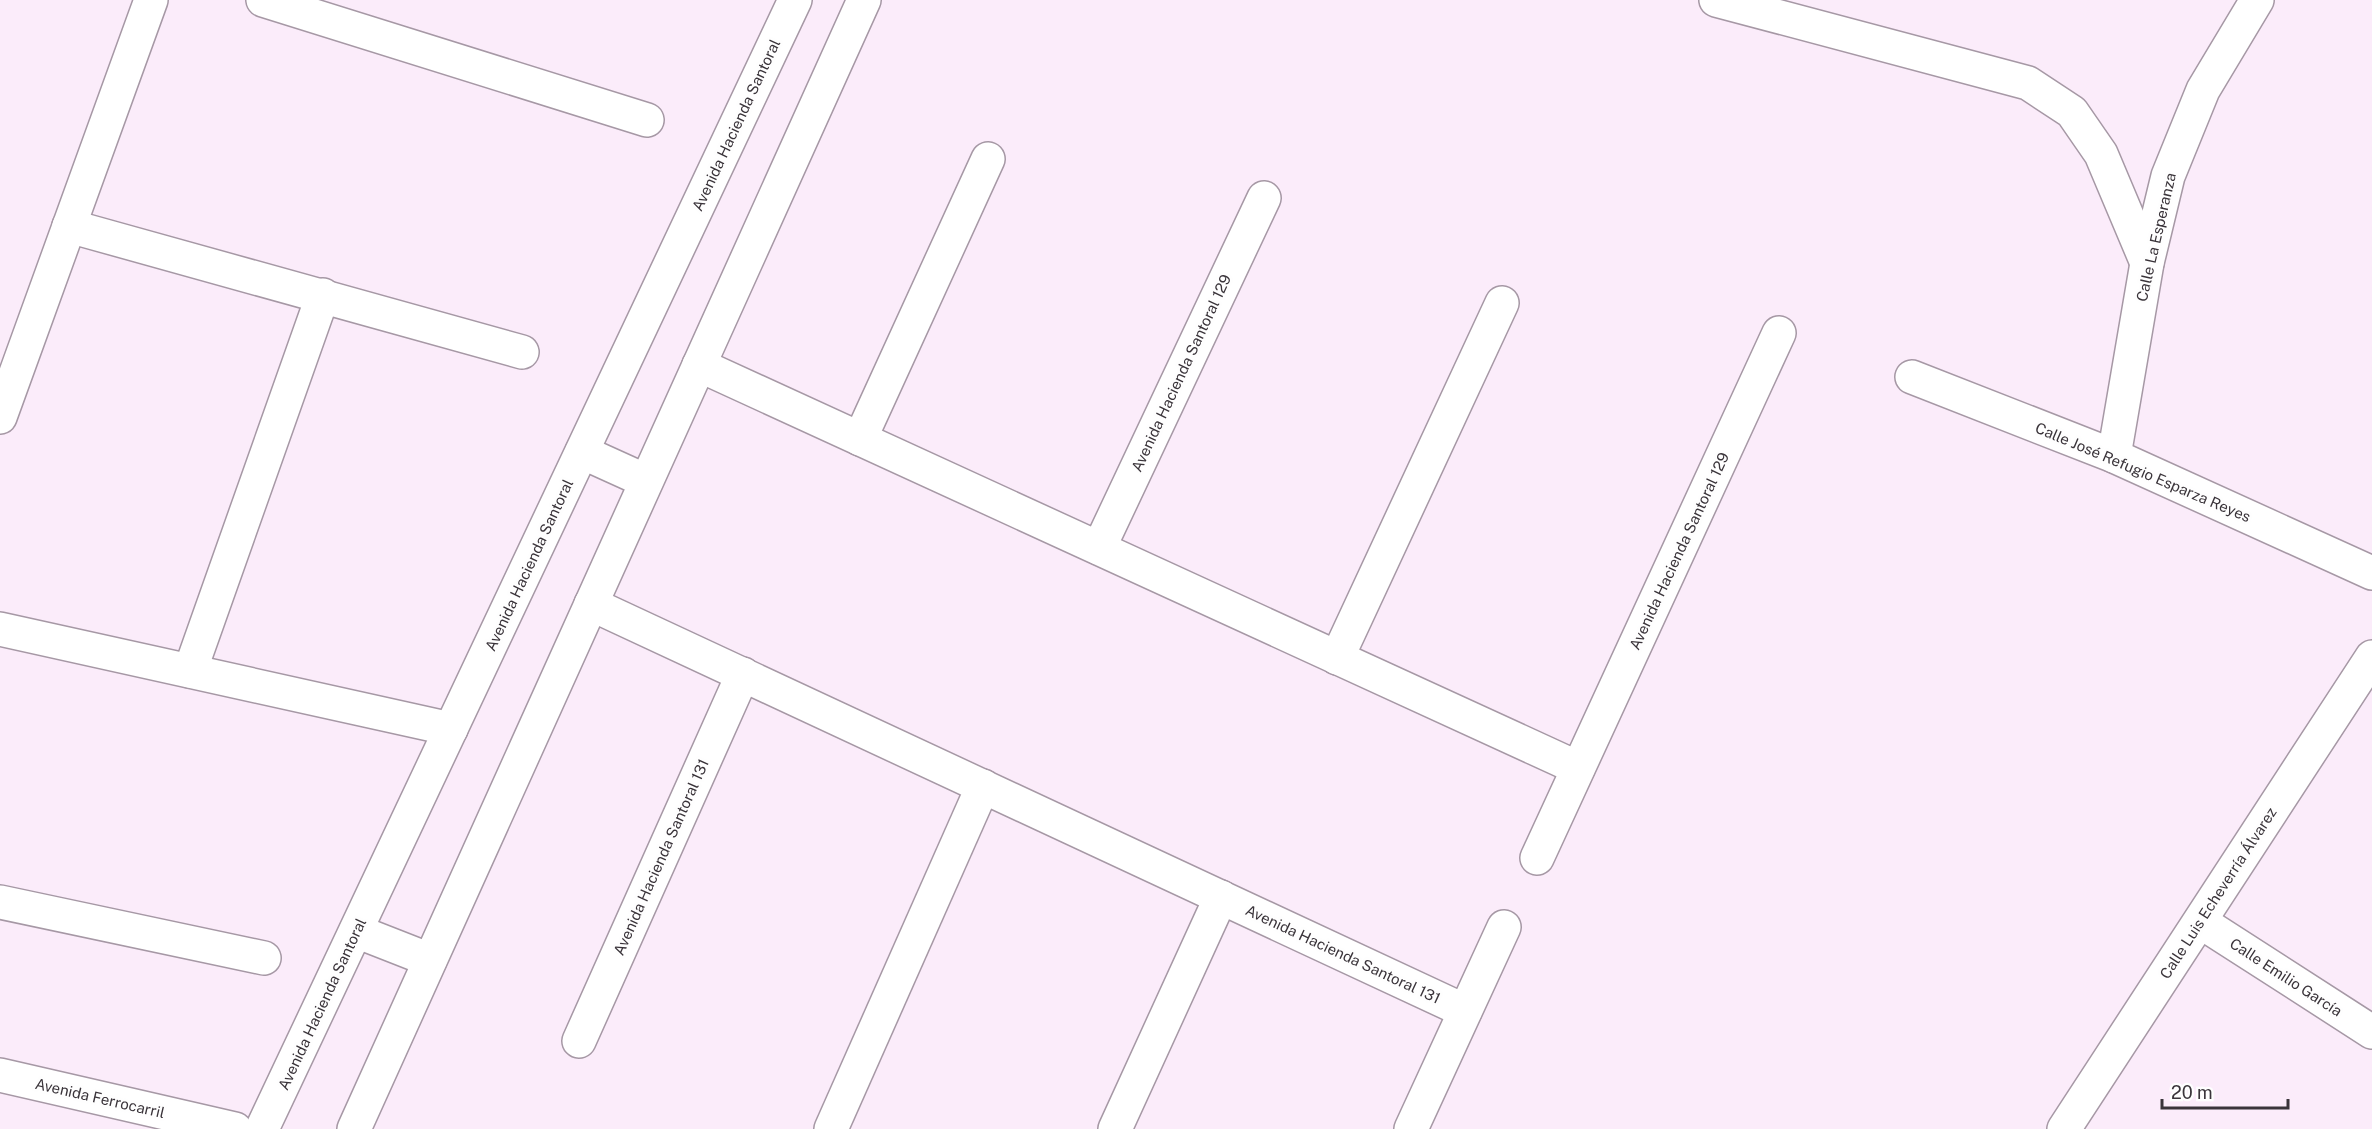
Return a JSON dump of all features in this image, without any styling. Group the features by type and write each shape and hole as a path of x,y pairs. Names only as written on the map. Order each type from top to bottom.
{"street":[{"path":"0,417 151,0"},
{"path":"263,0 647,120"},
{"name":"Avenida Hacienda Santoral","path":"262,1129 795,0"},
{"path":"354,1129 864,0"},
{"path":"1716,0 2028,83 2072,112 2101,154 2147,263"},
{"name":"Calle La Esperanza","path":"2114,456 2147,263 2168,176 2204,90 2223,54 2257,0"},
{"path":"860,439 988,159"},
{"name":"Avenida Hacienda Santoral 129","path":"1099,549 1264,198"},
{"path":"69,226 522,352"},
{"path":"190,671 323,296"},
{"path":"1337,658 1502,303"},
{"name":"Avenida Hacienda Santoral 129","path":"1537,858 1779,333"},
{"path":"699,365 1578,768"},
{"name":"Calle José Refugio Esparza Reyes","path":"1912,377 2114,456 2372,573"},
{"path":"582,452 646,481"},
{"name":"Avenida Hacienda Santoral 131","path":"591,604 1465,1011"},
{"path":"0,629 451,729"},
{"name":"Calle Luis Echeverría Álvarez","path":"2064,1129 2372,657"},
{"name":"Avenida Hacienda Santoral 131","path":"579,1041 743,674"},
{"path":"831,1129 983,786"},
{"path":"1115,1129 1221,897"},
{"path":"0,902 264,958"},
{"name":"Calle Emilio García","path":"2201,922 2372,1032"},
{"path":"1411,1129 1504,927"},
{"path":"356,931 430,960"},
{"name":"Avenida Ferrocarril","path":"0,1075 235,1129"}]}
